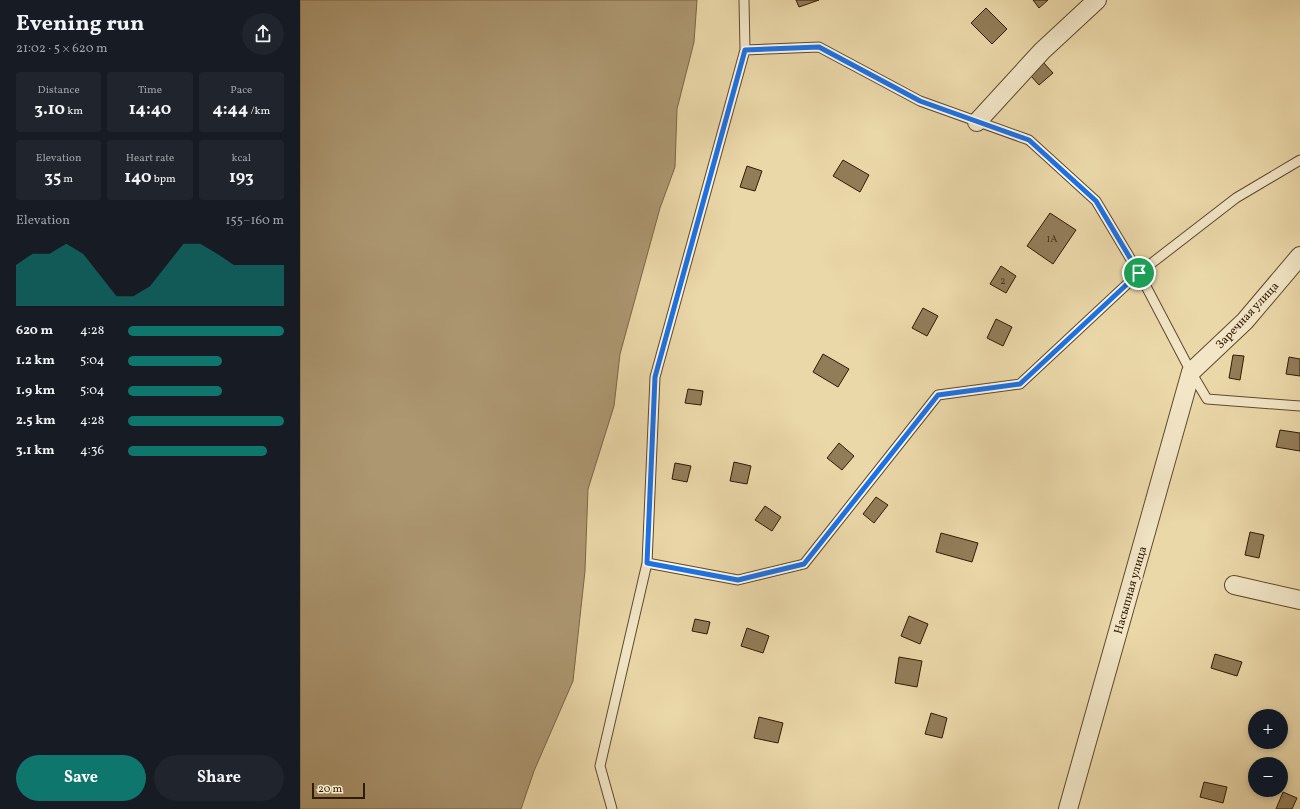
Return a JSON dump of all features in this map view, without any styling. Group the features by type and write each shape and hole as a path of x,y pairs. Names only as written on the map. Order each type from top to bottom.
{"street":[{"path":"977,122 1042,50 1096,0"},
{"name":"Заречная улица","path":"1191,372 1245,321 1300,256"},
{"name":"Насыпная улица","path":"1068,809 1191,372"},
{"path":"1234,585 1300,600"}],"lane":[{"path":"612,809 600,766 647,563 655,377 745,50 744,0"},
{"path":"745,50 819,47 920,101 1029,140 1096,201 1139,273 1191,372 1207,399 1300,406"},
{"path":"647,563 738,580 804,564 938,395 1020,384 1139,273 1236,198 1300,160"}],"shaded area":[{"path":"300,0 697,0 694,42 677,109 675,167 660,208 620,354 614,406 588,489 585,571 573,681 534,771 521,809 300,809"}],"building":[{"path":"796,0 819,0 799,7"},
{"path":"1033,0 1048,0 1039,8"},
{"path":"986,8 1007,29 992,44 971,23"},
{"path":"1043,62 1053,73 1039,85 1030,75"},
{"path":"843,160 869,175 860,192 833,176"},
{"path":"747,166 762,171 755,191 740,187"},
{"path":"1050,213 1076,230 1053,264 1027,246"},
{"path":"1001,266 1016,276 1006,293 990,284"},
{"path":"923,308 938,316 927,336 912,328"},
{"path":"996,319 1012,327 1003,346 987,338"},
{"path":"823,354 849,369 838,387 813,372"},
{"path":"1233,355 1244,356 1240,380 1229,378"},
{"path":"1289,357 1300,359 1300,376 1286,374"},
{"path":"688,389 703,391 701,405 685,403"},
{"path":"1280,430 1300,433 1300,451 1276,447"},
{"path":"839,443 854,456 842,470 827,458"},
{"path":"734,462 751,466 747,484 730,481"},
{"path":"675,463 691,466 687,482 672,479"},
{"path":"876,497 888,505 874,523 863,514"},
{"path":"765,506 781,517 772,531 755,520"},
{"path":"1250,532 1264,535 1259,558 1245,555"},
{"path":"941,533 978,543 972,562 936,552"},
{"path":"909,616 928,624 920,644 901,636"},
{"path":"695,619 710,622 707,634 692,631"},
{"path":"747,628 769,636 763,653 741,646"},
{"path":"1215,654 1242,662 1237,676 1211,668"},
{"path":"899,657 922,661 917,687 895,683"},
{"path":"931,713 947,718 942,738 925,734"},
{"path":"759,717 783,723 778,743 754,738"},
{"path":"1204,782 1227,787 1223,803 1200,797"},
{"path":"1288,794 1297,798 1292,809 1276,809 1281,797 1288,797"}],"route":[{"path":"819,47 920,101 1029,140 1096,201 1139,273 1020,384 981,388 938,395 804,564 738,580 647,563 655,377 745,50 819,47"}]}
